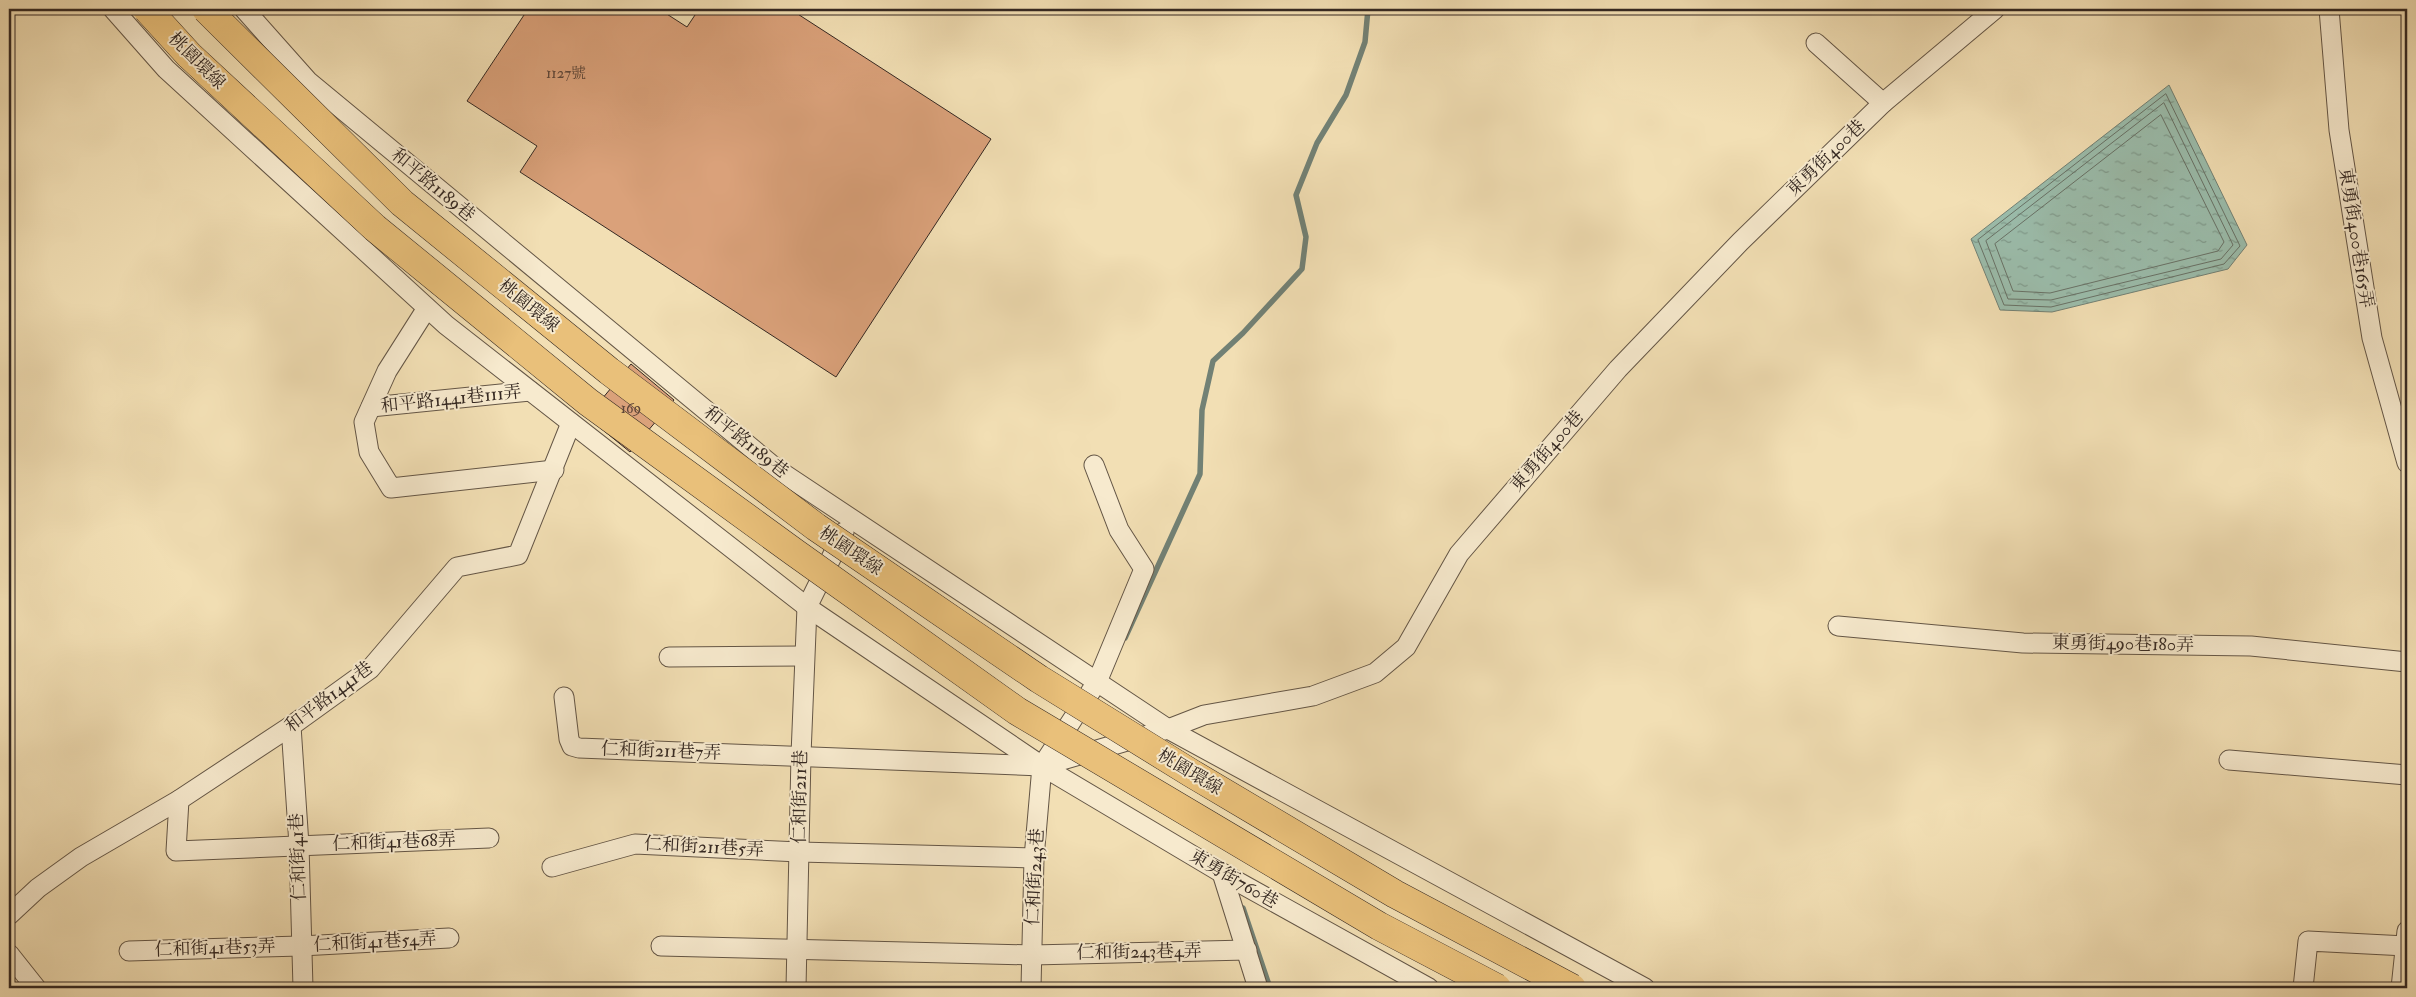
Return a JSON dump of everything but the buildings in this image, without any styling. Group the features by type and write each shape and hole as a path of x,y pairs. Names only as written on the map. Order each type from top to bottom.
{"highway":[{"name":"桃園環線","path":"147,9 189,55 375,228 588,402 786,547 1017,711 1379,926 1497,988"},
{"name":"桃園環線","path":"206,9 402,203 609,371 816,527 1040,679 1191,774 1395,894 1572,988"}],"street":[{"path":"113,9 166,70 427,308 806,607 1042,766 1097,682 1144,568 1118,530 1094,465"},
{"name":"和平路1189巷","path":"244,9 308,81 778,470 1168,729 1645,988"},
{"name":"東勇街400巷","path":"1042,766 1168,729 1204,715 1314,696 1375,673 1406,647 1458,554 1618,369 1740,242 1883,103 1995,9"},
{"name":"東勇街400巷165弄","path":"2329,9 2338,130 2372,338 2407,463"},
{"path":"1816,42 1883,103"},
{"path":"427,308 387,371 364,422 369,452 390,488 554,470"},
{"name":"和平路1441巷111弄","path":"371,407 530,391"},
{"name":"和平路1441巷","path":"9,915 38,888 81,857 179,800 291,726 370,669 457,567 518,555 554,470 571,423"},
{"path":"806,607 851,518"},
{"name":"仁和街211巷","path":"796,988 806,607"},
{"name":"東勇街490巷180弄","path":"1838,626 2023,643 2251,646 2403,659"},
{"path":"669,657 804,656"},
{"name":"仁和街211巷7弄","path":"564,697 569,739 572,746 579,748 801,755 1042,766"},
{"name":"仁和街41巷","path":"291,726 298,845 303,988"},
{"path":"2229,760 2407,775"},
{"name":"仁和街243巷","path":"1031,988 1034,858 1042,766"},
{"name":"東勇街760巷","path":"1042,766 1222,873 1429,988"},
{"name":"仁和街41巷68弄","path":"179,800 176,851 488,838"},
{"name":"仁和街211巷5弄","path":"552,867 635,844 799,852 1034,858"},
{"path":"1222,873 1258,988"},
{"name":"仁和街41巷54弄","path":"301,946 449,938"},
{"path":"2303,988 2308,941 2406,938 2401,988"},
{"name":"仁和街41巷53弄","path":"129,951 301,946"},
{"name":"仁和街243巷4弄","path":"661,946 1032,955 1246,950"},
{"path":"9,954 36,988"}],"water":[{"path":"2169,85 2247,245 2228,269 2052,312 2000,310 1971,239"}],"waterway":[{"path":"1125,638 1200,474 1202,410 1213,361 1243,333 1302,269 1306,237 1296,195 1317,143 1346,95 1365,42 1368,9"},
{"path":"1243,908 1270,988"}]}
